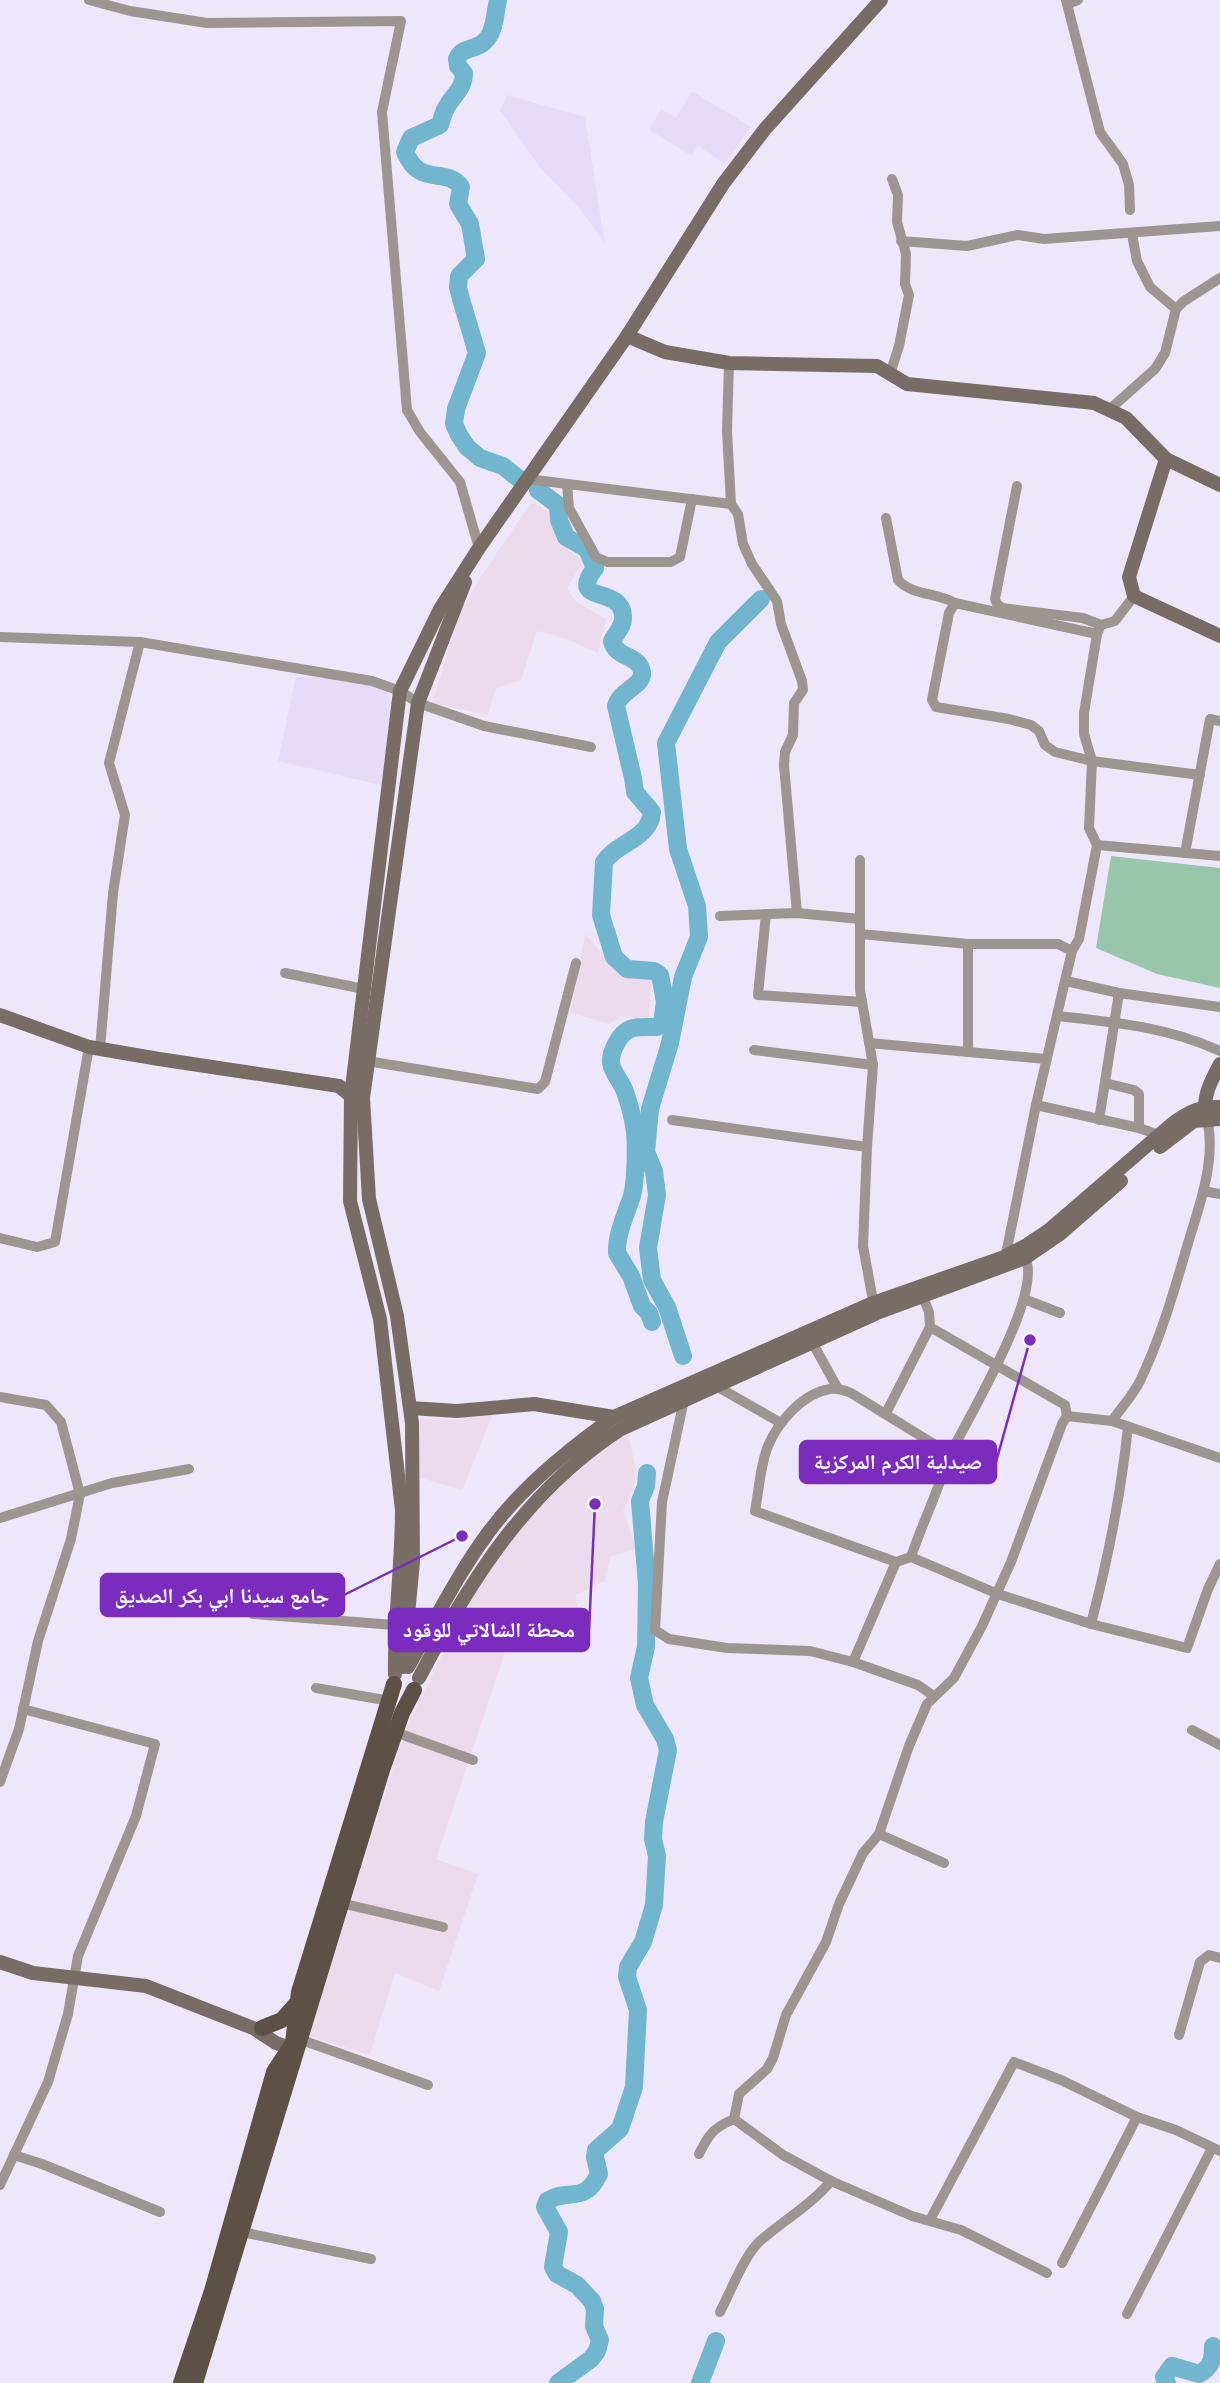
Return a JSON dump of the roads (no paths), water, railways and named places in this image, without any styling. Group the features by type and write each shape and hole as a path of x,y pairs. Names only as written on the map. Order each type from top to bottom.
{"main road":[{"path":"417,1684 402,1692 394,1625 402,1541 402,1510 380,1319 350,1200 365,989 400,691 440,609 479,548 627,336 723,184 765,129 881,0"},
{"path":"627,336 665,352 729,363 877,366 906,384 1087,402 1110,409 1126,418 1166,459 1220,485"},
{"path":"1166,459 1129,577 1133,596 1220,636"},
{"path":"360,1079 367,1061 418,703 479,548"},
{"path":"0,1015 95,1048 339,1086 357,1097"},
{"path":"1211,1115 1210,1082 1220,1064"},
{"path":"339,1086 360,1079"},
{"path":"357,1097 369,1199 397,1316 410,1408 413,1562 400,1673"},
{"path":"295,2043 296,2004 400,1673 490,1530 522,1495 584,1438 614,1418 875,1308 1007,1261 1025,1258 1060,1234 1184,1128 1211,1115 1220,1107"},
{"path":"195,2383 218,2292 274,2098 295,2043 395,1732 417,1684 472,1583 492,1553 531,1505 590,1449 621,1429 813,1342 875,1308 923,1297 1007,1261 1049,1230 1183,1116 1211,1115"},
{"path":"410,1408 457,1411 534,1404 614,1418"},
{"path":"400,1673 414,1670 417,1684"},
{"path":"0,1962 33,1973 146,1986 295,2043"},
{"path":"258,2028 282,2020 296,2004"},
{"path":"181,2383 242,2232 274,2098"}],"street":[{"path":"89,0 130,12 207,23 401,21 382,112 407,410 420,432 460,482 479,548"},
{"path":"1078,0 1066,2 1100,132 1123,164 1129,185 1130,210"},
{"path":"890,374 900,346 909,295 905,284 906,254 897,222 898,195 892,179"},
{"path":"901,241 967,246 1018,235 1044,239 1220,226"},
{"path":"1132,234 1137,261 1150,287 1176,309"},
{"path":"1110,409 1155,369 1165,353 1176,309 1220,278"},
{"path":"729,363 727,431 731,504 738,514 743,544 752,564 777,601 781,624 802,681 803,690 793,709 793,735 785,751 784,765 797,913"},
{"path":"527,480 731,504"},
{"path":"567,484 569,508 597,557 607,562 671,562 680,557 692,499"},
{"path":"1017,486 995,599 997,604 1002,608 1083,618 1099,629"},
{"path":"886,518 898,580 904,586 947,598 955,603 1099,629 1115,621 1133,596"},
{"path":"955,603 949,613 932,700 936,707 1031,725 1039,731 1045,745 1055,752 1092,761 1200,775"},
{"path":"1007,1261 1036,1105 1072,951 1079,939 1097,845 1089,828 1092,761 1084,734 1084,713 1099,629"},
{"path":"0,637 140,642 372,681 400,691 418,703 484,726 591,747"},
{"path":"0,1238 37,1247 55,1242 95,1048 125,816 109,763 140,642"},
{"path":"1185,853 1210,719 1220,721"},
{"path":"1097,845 1220,856"},
{"path":"860,860 860,990 873,1065 863,1246 875,1308"},
{"path":"720,916 797,913 860,919"},
{"path":"766,914 758,995 862,1002"},
{"path":"860,934 968,944 1058,944 1072,951"},
{"path":"968,944 968,1052"},
{"path":"367,1061 538,1089 545,1082 576,963"},
{"path":"285,973 365,989"},
{"path":"1066,981 1119,993 1220,1007"},
{"path":"1099,1121 1119,993"},
{"path":"1057,1016 1114,1022 1168,1032 1220,1051"},
{"path":"869,1043 1046,1059"},
{"path":"754,1050 873,1065"},
{"path":"1105,1083 1134,1090 1139,1094 1139,1128"},
{"path":"1036,1105 1159,1135"},
{"path":"1112,1421 1138,1385 1170,1307 1203,1191 1211,1136 1211,1115"},
{"path":"671,1120 867,1147"},
{"path":"1203,1191 1220,1194"},
{"path":"911,1558 950,1454 996,1367 1024,1299 1029,1275 1025,1258"},
{"path":"886,1413 930,1327 929,1312 923,1297"},
{"path":"1024,1299 1060,1313"},
{"path":"734,2119 739,2094 767,2068 773,2058 786,2015 826,1942 839,1904 863,1853 879,1834 909,1746 927,1704 954,1678 998,1594 1067,1416 1065,1405 930,1327"},
{"path":"813,1342 838,1389"},
{"path":"716,1386 781,1423"},
{"path":"950,1454 851,1393 829,1389 808,1398 781,1423 766,1449 755,1511 896,1562 911,1558 998,1594 1091,1624 1187,1648 1220,1564"},
{"path":"0,1397 46,1405 61,1422 80,1494 71,1539 38,1641 19,1729 0,1782"},
{"path":"684,1400 662,1502 656,1630 669,1639 727,1648 810,1651 853,1662 918,1685 934,1696"},
{"path":"1067,1416 1112,1421 1220,1458"},
{"path":"1091,1624 1122,1483 1128,1427"},
{"path":"0,1517 112,1483 189,1469"},
{"path":"853,1662 896,1562"},
{"path":"253,1614 394,1625"},
{"path":"316,1688 390,1701"},
{"path":"0,2185 48,2082 68,2014 73,1977 93,1918 136,1816 155,1744 23,1709"},
{"path":"1192,1730 1220,1745"},
{"path":"395,1732 473,1760"},
{"path":"879,1834 944,1863"},
{"path":"341,1903 443,1927"},
{"path":"1179,2035 1200,1962 1209,1955 1220,1958"},
{"path":"295,2043 428,2085"},
{"path":"930,2220 1014,2062 1061,2080 1137,2117 1176,2130 1216,2150 1127,2314"},
{"path":"1062,2263 1137,2117"},
{"path":"699,2154 712,2130 734,2119"},
{"path":"734,2119 783,2155 831,2180 912,2216 969,2233 1047,2273"},
{"path":"0,2157 42,2164 160,2212"},
{"path":"720,2312 750,2252 831,2180"},
{"path":"242,2232 372,2259"}],"waterway":[{"path":"498,0 488,38 480,45 462,52 457,59 464,79 445,110 440,125 411,138 405,152 418,170 448,178 461,187 458,204 470,224 476,259 459,276 458,287 477,353 456,409 454,424 467,447 480,458 503,466 518,478"},
{"path":"538,490 558,505 559,520 566,537 587,549 595,568 588,579 587,587 620,607 622,623 612,641 614,647 637,662 642,672 639,681 622,696 616,706 635,792 652,812 645,829 604,862 601,915 614,957 627,969 654,971 660,975 665,1002 662,1023 657,1027 628,1030 620,1038 611,1058 612,1068 628,1102 636,1141 632,1196 620,1232 617,1253 652,1322"},
{"path":"683,1356 667,1307 652,1280 648,1248 657,1195 654,1171 646,1152 650,1109 670,1043 683,977 699,937 697,906 678,849 666,743 718,642 761,599"},
{"path":"558,2383 591,2359 600,2340 594,2326 595,2309 592,2301 577,2285 557,2274 553,2267 559,2232 545,2207 547,2201 555,2197 588,2189 599,2174 596,2150 620,2129 634,2087 638,2010 627,1977 628,1967 643,1942 654,1905 657,1856 653,1839 654,1822 668,1750 665,1739 645,1705 639,1678 646,1647 647,1584 640,1501 646,1486 647,1473"},
{"path":"700,2383 716,2341"},
{"path":"1167,2383 1164,2377 1172,2366 1199,2374 1207,2368 1213,2355 1213,2346"}],"place":[{"name":"صيدلية الكرم المركزية","path":"1030,1340"},
{"name":"محطة الشالاتي للوقود","path":"595,1504"},
{"name":"جامع سيدنا ابي بكر الصديق","path":"462,1536"}]}
